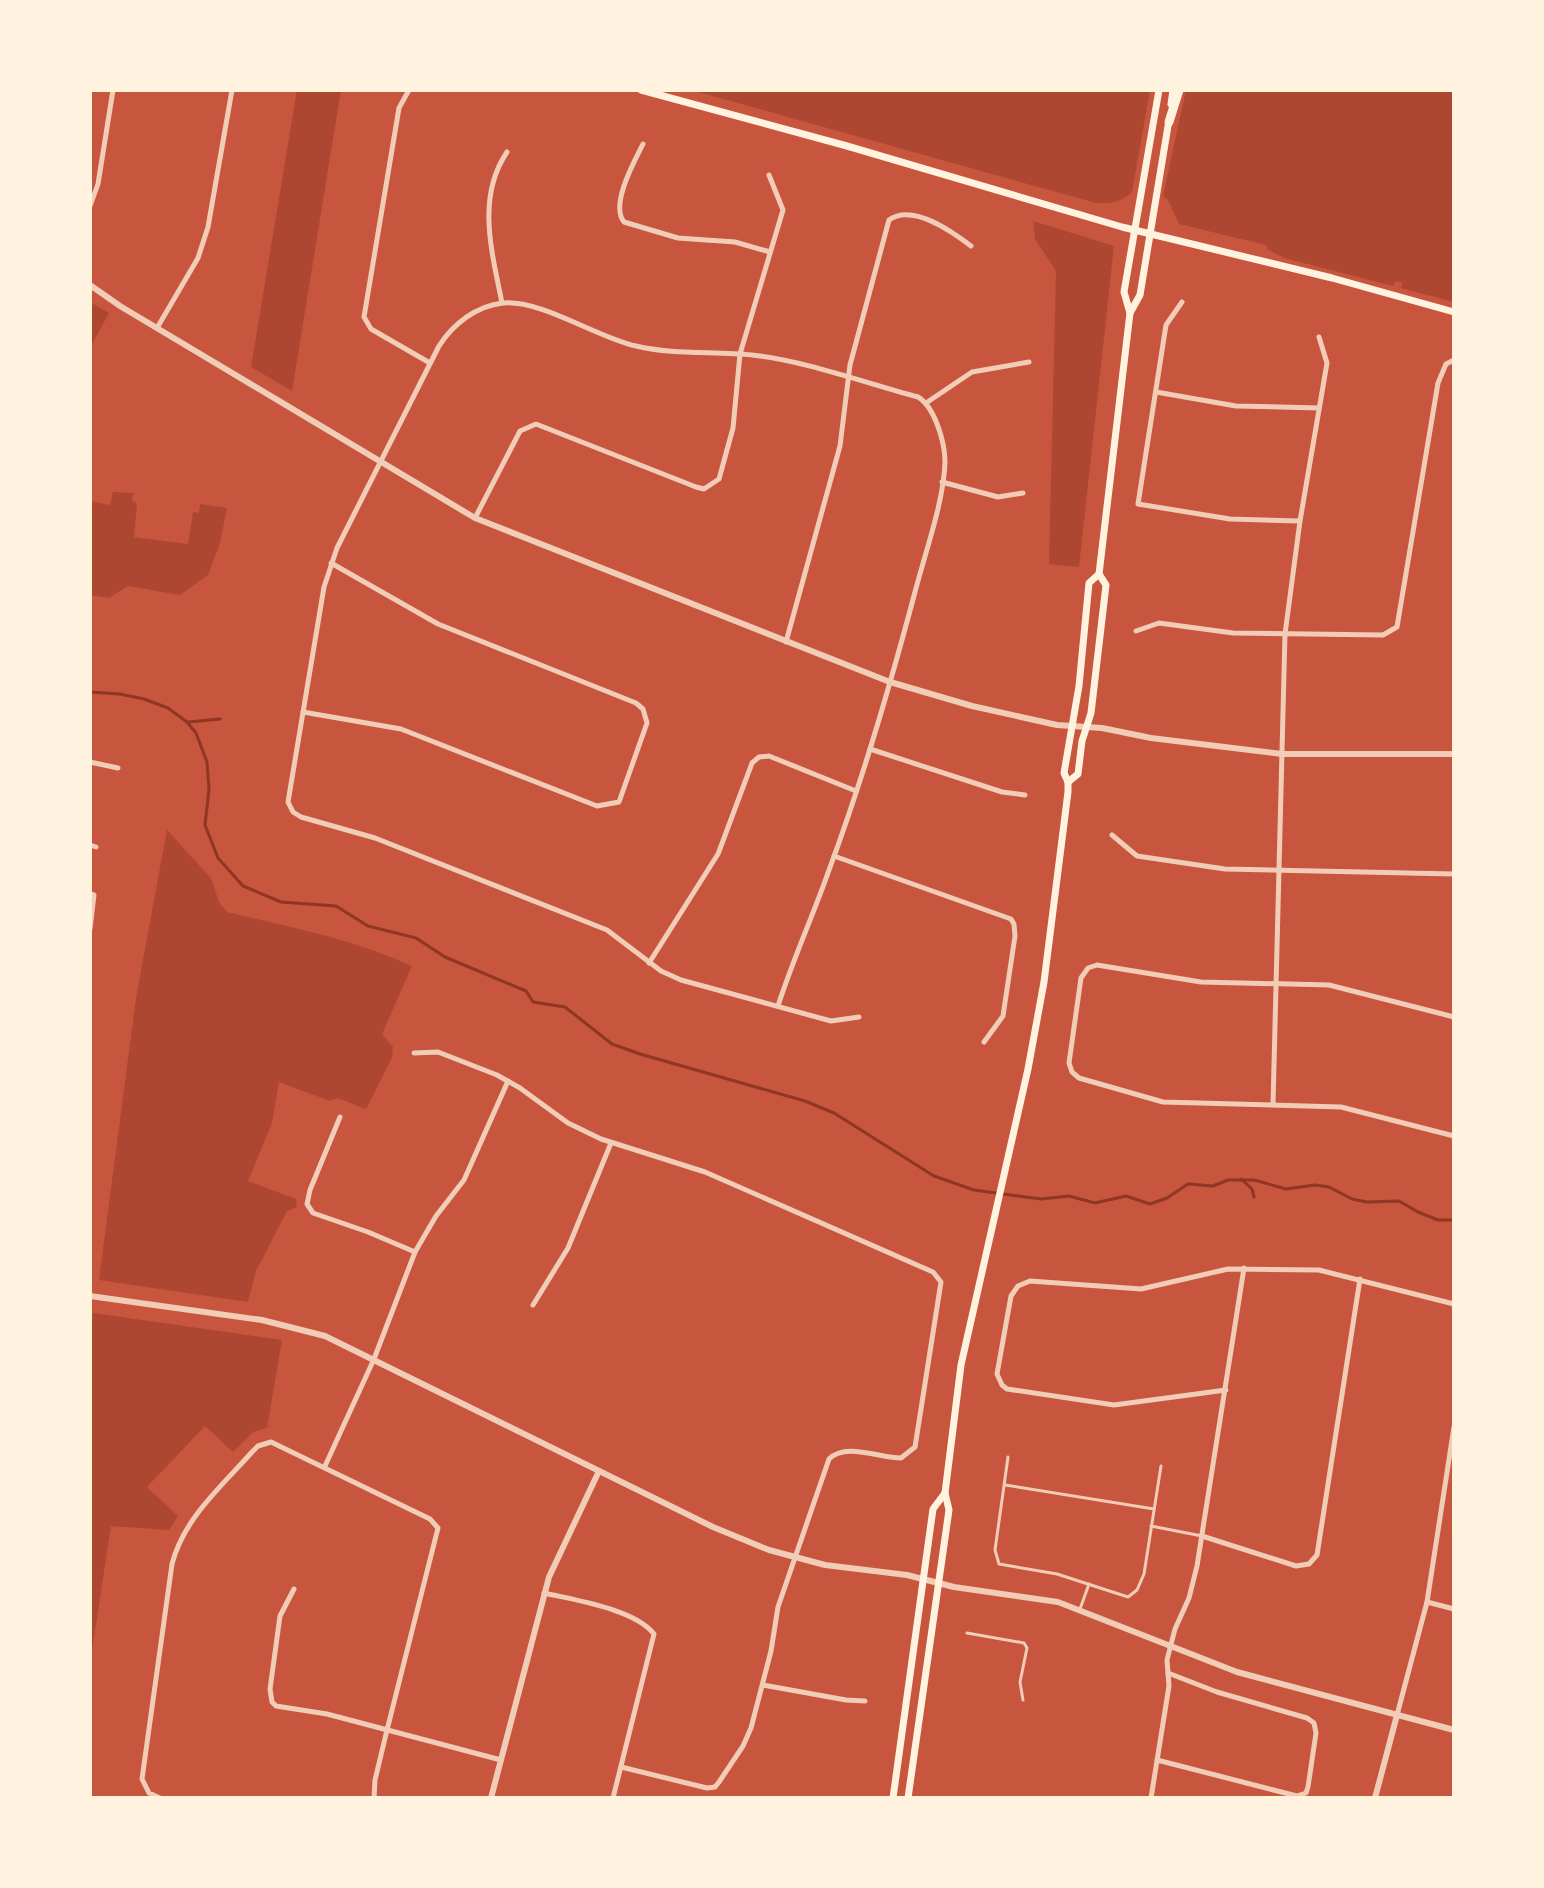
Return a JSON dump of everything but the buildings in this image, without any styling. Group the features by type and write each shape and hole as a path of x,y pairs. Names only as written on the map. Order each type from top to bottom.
{"highway":[{"path":"1169,122 1176,90"}],"main road":[{"path":"641,90 847,146 1135,231 1332,278 1454,312"},
{"path":"1130,313 1124,292 1159,90"},
{"path":"1068,782 1078,774 1091,713 1106,585 1099,574 1130,313 1140,295 1169,122"},
{"path":"908,1798 949,1510 945,1493 961,1365 1044,982 1068,782 1064,773 1079,686 1089,583 1099,574"},
{"path":"893,1798 933,1509 945,1493"}],"street":[{"path":"90,206 98,184 113,90"},
{"path":"157,328 198,258 208,227 232,90"},
{"path":"409,90 399,108 364,317 371,329 430,363"},
{"path":"643,144 629,171 618,210 624,222 678,238 735,242 770,252"},
{"path":"502,303 489,231 488,206 493,176 507,152"},
{"path":"475,518 520,431 536,424 696,487 704,489 719,479 733,428 740,354 783,210 769,175"},
{"path":"786,642 840,446 848,378 889,220 902,213 910,215 947,228 971,246"},
{"path":"90,285 475,518 890,682 990,710 1071,727 1151,738 1282,754 1454,754"},
{"path":"1182,302 1166,325 1138,504 1230,519 1300,521"},
{"path":"778,1006 870,749 942,482 944,450 926,403 918,397 784,361 740,354 637,347 528,306 502,303 483,308 457,324 445,337 331,563 321,601 288,802 296,815 375,838 607,930 649,963 681,980 831,1021 859,1017"},
{"path":"1273,1104 1285,634 1300,521 1327,363 1319,337"},
{"path":"1136,631 1159,623 1233,633 1383,635 1397,627 1438,383 1446,364 1454,360"},
{"path":"926,403 972,372 1029,362"},
{"path":"1156,392 1236,406 1319,408"},
{"path":"942,482 998,497 1023,493"},
{"path":"303,712 401,729 597,806 619,802 647,723 647,716 636,703 438,624 331,563"},
{"path":"870,749 1002,792 1025,795"},
{"path":"649,963 718,854 752,763 759,757 769,756 856,791"},
{"path":"90,762 118,768"},
{"path":"1112,835 1137,856 1225,869 1454,874"},
{"path":"834,856 1011,919 1015,936 1003,1016 984,1042"},
{"path":"90,894 94,895 90,929"},
{"path":"1454,1017 1329,985 1201,982 1097,965 1088,968 1081,978 1069,1063 1072,1072 1079,1078 1163,1102 1341,1107 1454,1136"},
{"path":"414,1053 438,1052 508,1081 568,1123 611,1143 705,1172 933,1272 941,1282 915,1447 901,1458 847,1451 831,1456 793,1557 778,1607 763,1685 747,1737 715,1787 707,1788 621,1767"},
{"path":"325,1466 374,1359 415,1252 436,1216 464,1180 508,1081"},
{"path":"340,1117 310,1190 307,1199 309,1208 319,1216 415,1252"},
{"path":"533,1305 568,1248 611,1143"},
{"path":"1151,1798 1169,1686 1167,1660 1194,1582 1244,1268"},
{"path":"1226,1390 1130,1405 1106,1405 1013,1391 1002,1385 997,1374 1011,1296 1025,1282 1141,1289 1244,1268 1319,1270 1454,1304"},
{"path":"1202,1536 1296,1566 1309,1564 1317,1555 1360,1279"},
{"path":"90,1296 282,1324 325,1336 734,1536 793,1557 825,1565 1046,1600 1080,1609 1252,1676 1454,1730"},
{"path":"1375,1798 1427,1602 1454,1427"},
{"path":"160,1798 149,1793 142,1779 177,1544 193,1518 258,1446 271,1442 430,1519 438,1528 375,1780 374,1798"},
{"path":"491,1798 555,1559 599,1471"},
{"path":"294,1589 280,1616 270,1689 272,1702 276,1706 327,1714 501,1760"},
{"path":"544,1593 624,1615 646,1625 654,1634 613,1798"},
{"path":"1427,1602 1454,1609"},
{"path":"1157,1760 1297,1796 1306,1793 1308,1787 1316,1733 1314,1723 1307,1718 1217,1692 1168,1673"},
{"path":"763,1685 865,1701"}],"lane":[{"path":"1008,1457 995,1550 999,1564 1057,1574 1123,1596 1133,1595 1144,1574 1161,1466"},
{"path":"1005,1485 1154,1509"},
{"path":"1151,1526 1202,1536"},
{"path":"1080,1609 1089,1584"},
{"path":"967,1633 1024,1643 1027,1648 1020,1682 1023,1700"}],"shaded area":[{"path":"297,90 341,90 292,391 251,367"},
{"path":"691,90 1150,90 1132,192 1111,203 1096,203"},
{"path":"1186,90 1454,90 1454,302 1401,288 1402,282 1395,281 1393,286 1284,258 1267,249 1266,245 1179,224 1163,196"},
{"path":"1033,221 1114,246 1079,567 1049,564 1056,271 1035,239"},
{"path":"90,302 109,313 90,348"},
{"path":"113,492 134,493 132,501 137,503 134,537 188,544 193,512 199,513 200,504 227,508 220,543 208,575 180,595 128,586 109,598 90,595 90,501 110,505"},
{"path":"167,830 211,878 219,902 227,912 344,941 412,966 382,1034 393,1047 392,1058 366,1109 337,1098 330,1101 279,1082 272,1123 248,1181 296,1199 297,1207 287,1211 256,1271 248,1302 99,1280 136,998"},
{"path":"93,1313 282,1340 267,1428 253,1432 233,1452 205,1426 147,1487 178,1516 169,1530 111,1526 90,1663 90,1336"}],"waterway":[{"path":"90,692 120,694 168,708 196,733 207,762 209,789 205,825 218,858 243,886 281,902 336,906 368,926 416,938 445,957 526,991 533,1002 565,1007 612,1044 805,1101 834,1113 934,1176 974,1190 1041,1199 1069,1196 1095,1203 1126,1196 1150,1204 1167,1198 1188,1184 1213,1186 1228,1180 1254,1180 1286,1189 1315,1185 1329,1187 1352,1199 1367,1202 1399,1201 1438,1220 1454,1220"},
{"path":"188,722 220,719"},
{"path":"1241,1179 1252,1189 1254,1197"}]}
